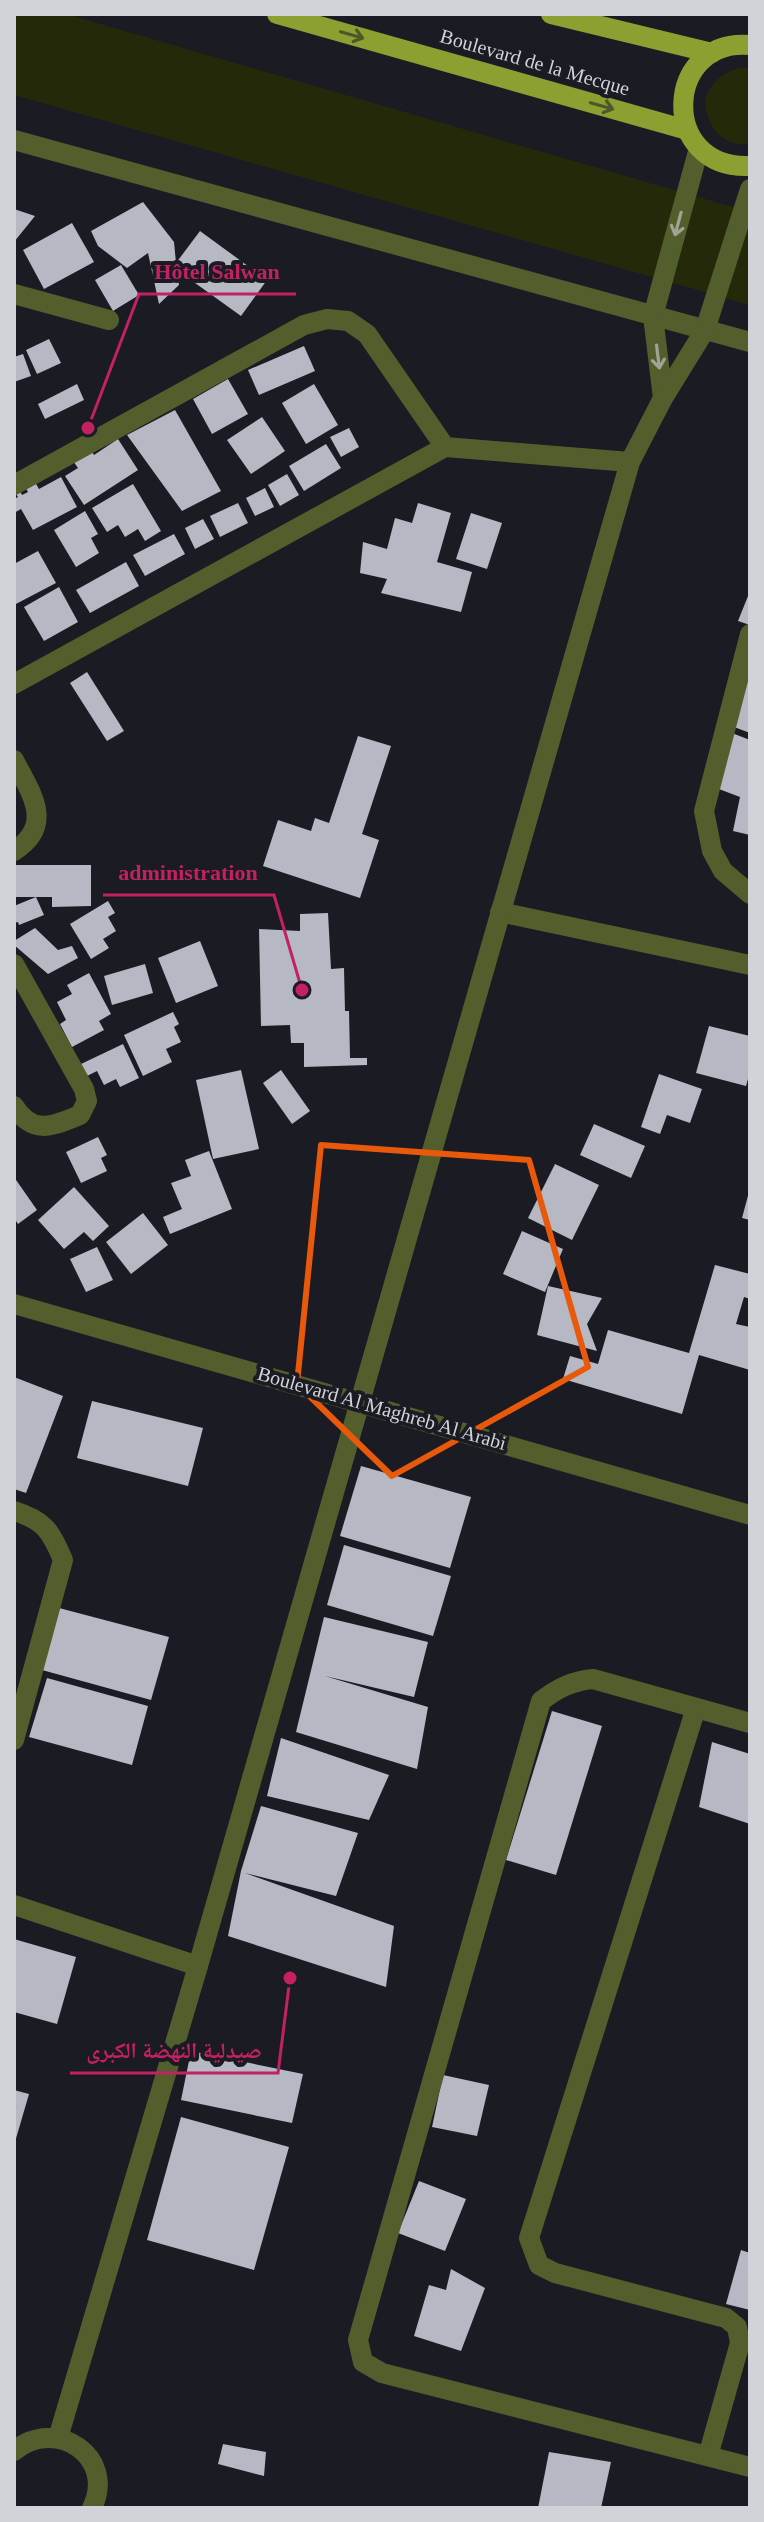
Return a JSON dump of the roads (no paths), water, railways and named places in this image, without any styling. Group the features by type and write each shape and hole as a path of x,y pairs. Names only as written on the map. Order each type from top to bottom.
{"main road":[{"name":"Boulevard de la Mecque","path":"277,14 687,130"},
{"path":"551,14 712,53"},
{"path":"750,45 728,46 698,64 688,78 682,113 687,130 699,148 716,161 750,166"}],"street":[{"path":"14,140 750,342"},
{"path":"663,398 653,316 699,148"},
{"path":"58,2438 198,1966 630,462 663,398 705,330 750,189"},
{"path":"14,294 109,320"},
{"path":"14,485 304,325 327,319 348,321 367,334 445,447"},
{"path":"14,684 445,447 630,462"},
{"path":"750,634 704,811 712,851 723,871 750,894"},
{"path":"14,760 37,804 37,815 36,827 25,844 14,851"},
{"path":"500,912 750,965"},
{"path":"14,964 84,1089 87,1101 80,1115 48,1128 32,1124 14,1106"},
{"name":"Boulevard Al Maghreb Al Arabi","path":"14,1304 750,1515"},
{"path":"14,1511 32,1517 52,1533 63,1560 14,1740"},
{"path":"750,1723 593,1679 574,1681 541,1701 358,2340 363,2362 382,2373 750,2467"},
{"path":"696,1708 529,2238 539,2265 555,2273 726,2318 737,2327 740,2343 708,2456"},
{"path":"14,1905 198,1966"},
{"path":"14,2451 42,2437 75,2444 91,2463 98,2487 98,2507"}],"place":[{"name":"Hôtel Salwan","path":"88,428"},
{"name":"administration","path":"302,990"},
{"name":"صيدلية النهضة الكبرى","path":"290,1978"}]}
